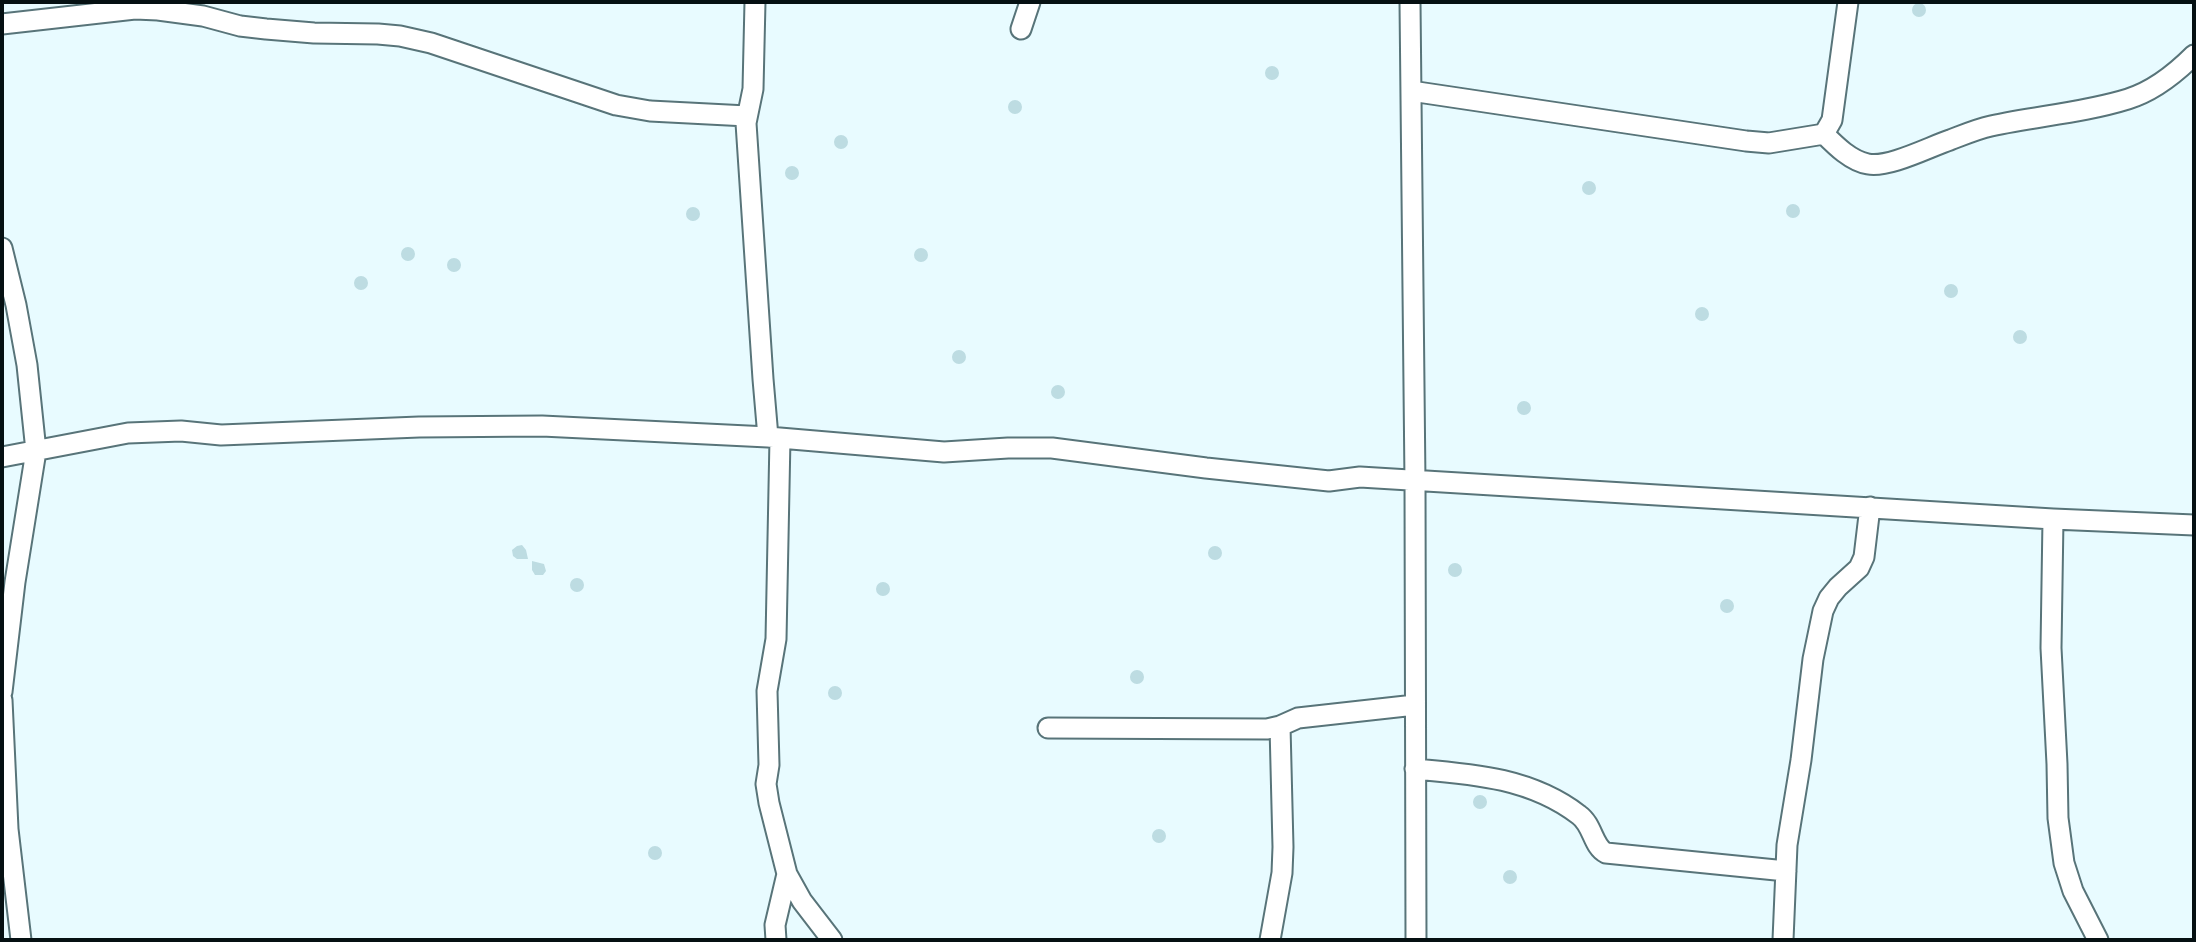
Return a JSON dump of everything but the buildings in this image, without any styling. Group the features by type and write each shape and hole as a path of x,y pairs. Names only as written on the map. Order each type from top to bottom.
{"street":[{"path":"755,2 753,89 747,116 762,379 774,437 776,626 766,691 766,784 786,874 802,901 832,940"},
{"path":"1021,29 1030,2"},
{"path":"1410,2 1416,940"},
{"path":"1411,91 1769,144 1824,134 1832,120 1848,2"},
{"path":"2,23 135,9 203,16 240,26 266,29 400,36 430,43 616,105 650,111 747,116"},
{"path":"1824,134 1844,152 1869,164 1894,162 1920,150 1988,127 2129,99 2163,83 2194,55"},
{"path":"2,248 27,365 36,451 15,582 2,692"},
{"path":"2,457 103,437 152,432 181,431 221,435 419,427 542,426 774,437 944,452 1052,448 1315,480 1340,481 1360,477 2053,519 2194,524"},
{"path":"1783,940 1787,845 1801,761 1813,659 1823,611 1829,598 1859,568 1864,557 1870,507"},
{"path":"2053,519 2051,648 2058,818 2064,863 2073,891 2098,940"},
{"path":"2,701 9,829 21,940"},
{"path":"1048,728 1267,729 1298,718 1415,705"},
{"path":"1270,940 1282,873 1280,726"},
{"path":"1415,769 1474,774 1512,782 1551,796 1587,821 1598,847 1606,853 1786,871"},
{"path":"776,940 775,925 786,874"}]}
